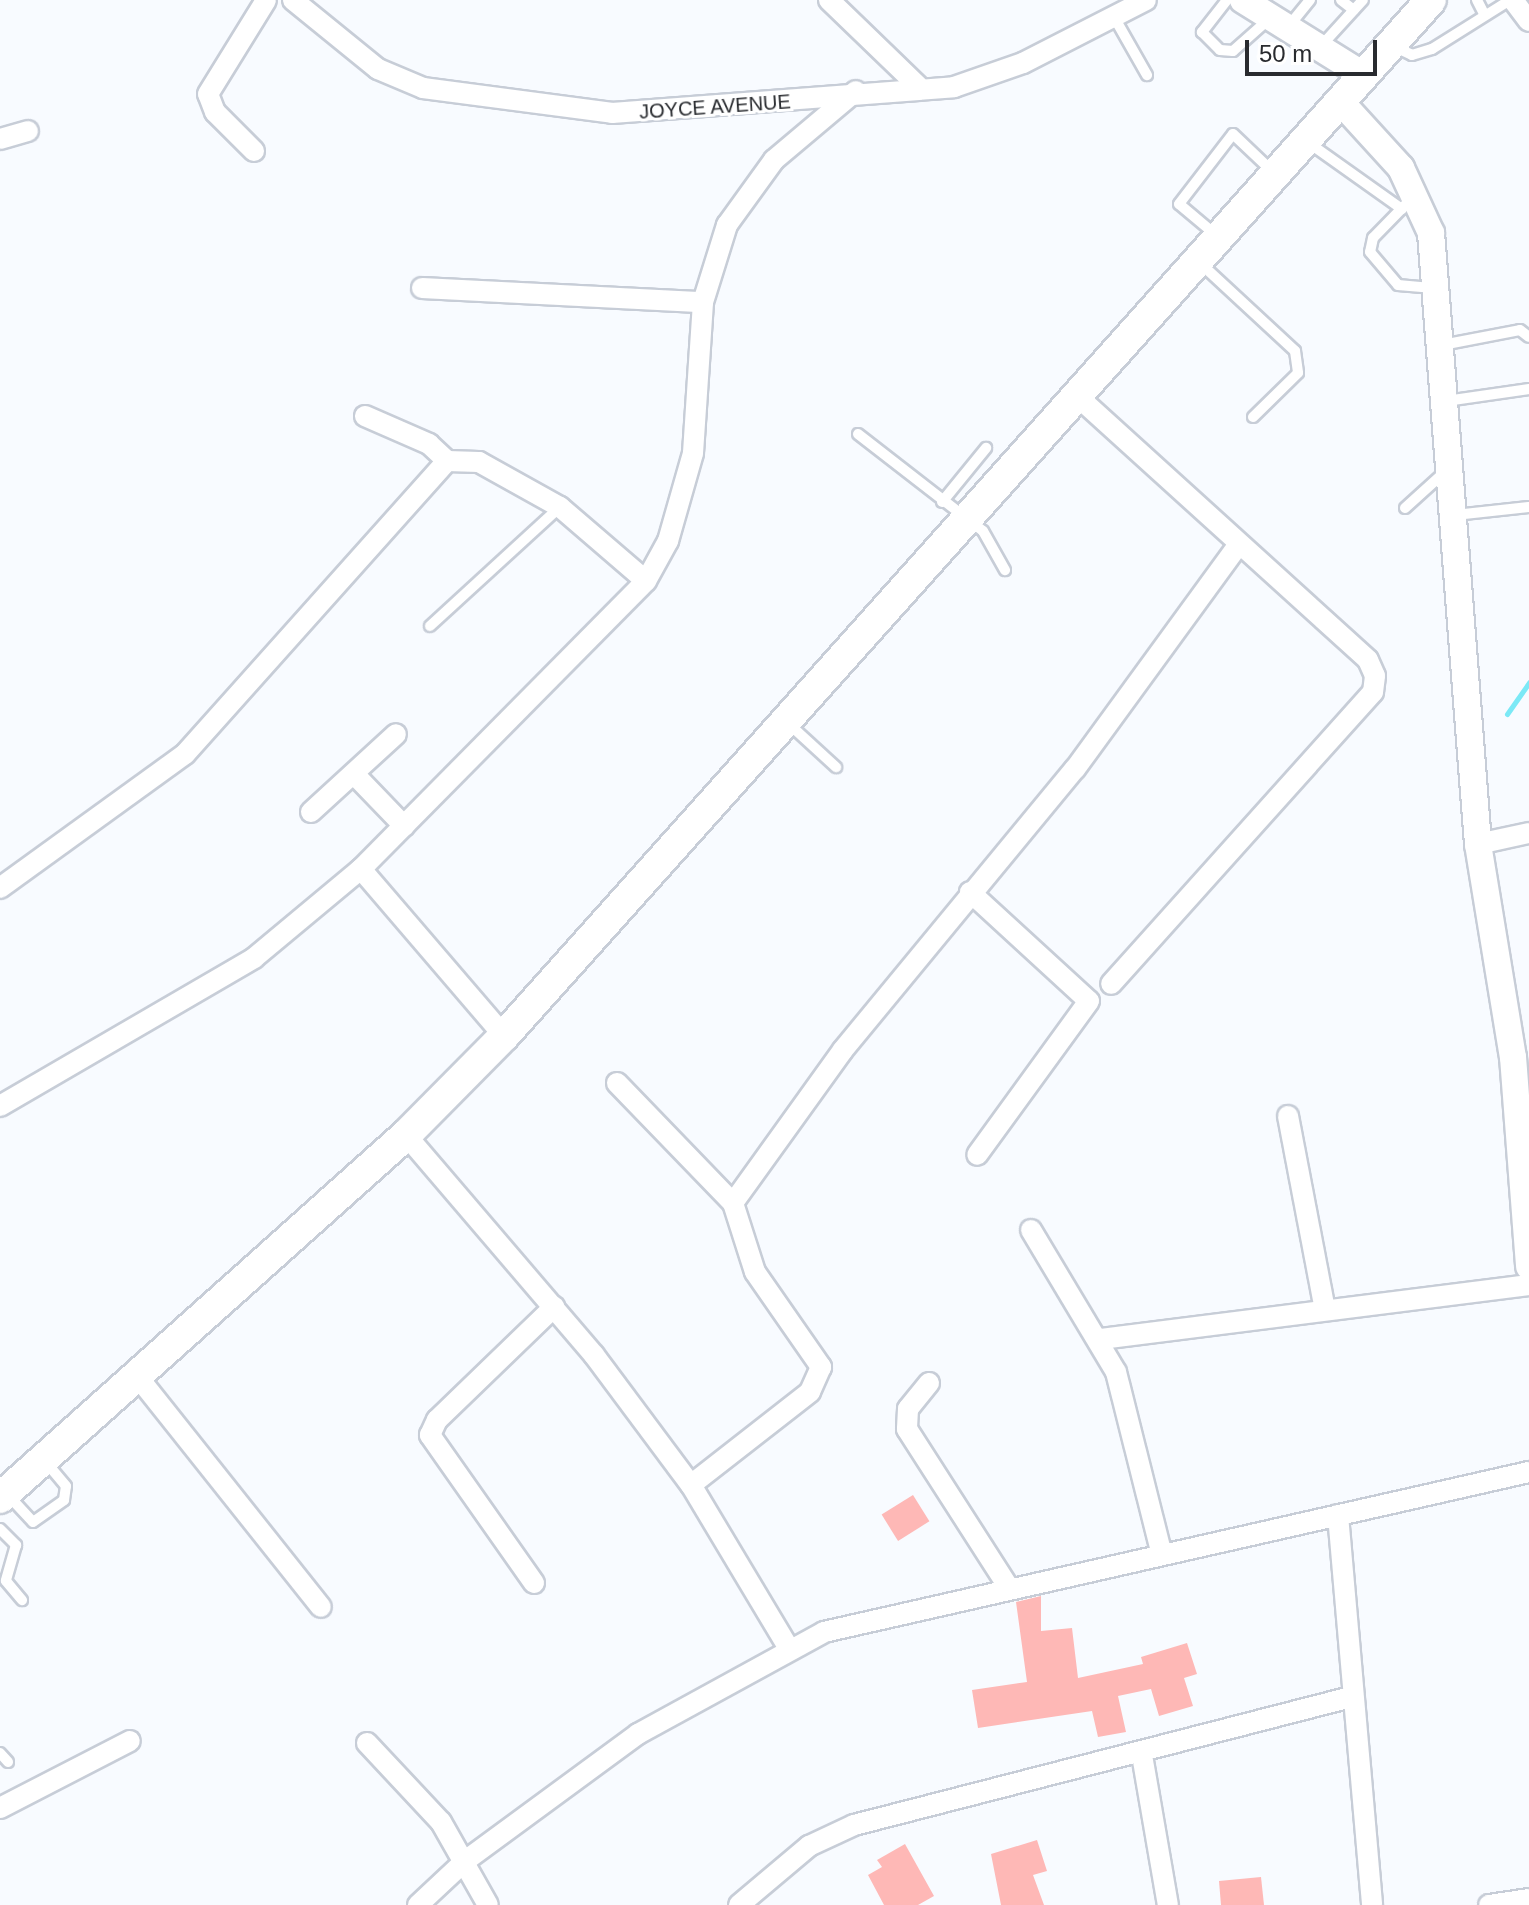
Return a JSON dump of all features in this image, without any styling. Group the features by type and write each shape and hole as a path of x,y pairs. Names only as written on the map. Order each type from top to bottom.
{"main road":[{"path":"3,1495 134,1372 406,1135 504,1036 787,723 1195,258 1431,0"}],"street":[{"path":"254,151 215,112 208,94 266,0"},
{"name":"JOYCE AVENUE","path":"293,0 378,69 468,99 672,111 989,76 1146,0"},
{"path":"829,0 918,86"},
{"path":"1243,0 1362,74"},
{"path":"1512,0 1529,21"},
{"path":"0,1106 254,958 361,869 646,581 668,541 693,453 703,302 713,258 747,190 856,91"},
{"path":"1339,100 1409,201 1436,288 1478,844 1524,1138 1529,1265"},
{"path":"0,139 28,131"},
{"path":"422,288 703,302"},
{"path":"1076,395 1237,547 1368,660 1373,692 1111,984"},
{"path":"365,416 429,444 447,461 479,462 560,507 646,581"},
{"path":"0,888 185,754 447,461"},
{"path":"733,1203 970,892 1075,769 1237,547"},
{"path":"311,812 355,775 396,734"},
{"path":"355,775 404,826"},
{"path":"1478,844 1529,833"},
{"path":"361,869 504,1036"},
{"path":"970,892 1089,1001 977,1155"},
{"path":"617,1083 733,1203 755,1272 821,1367 810,1392 691,1485"},
{"path":"1288,1116 1325,1310"},
{"path":"406,1135 554,1307 691,1485 789,1649"},
{"path":"1031,1230 1101,1339 1133,1430 1161,1551"},
{"path":"1101,1339 1529,1285"},
{"path":"534,1583 430,1435 437,1420 554,1307"},
{"path":"134,1372 321,1607"},
{"path":"929,1383 908,1409 907,1429 1009,1588"},
{"path":"418,1905 465,1861 638,1734 789,1649 844,1625 1161,1551 1529,1472"},
{"path":"1338,1515 1351,1697 1363,1739 1372,1905"},
{"path":"739,1905 761,1898 809,1846 854,1825 1142,1755 1351,1697"},
{"path":"0,1808 130,1741"},
{"path":"367,1743 441,1822 488,1905"},
{"path":"1142,1755 1168,1905"},
{"path":"1489,1905 1529,1899"}],"lane":[{"path":"1227,0 1202,32 1220,50 1233,51 1310,0"},
{"path":"1341,0 1354,10"},
{"path":"1319,48 1363,0"},
{"path":"1477,0 1484,14"},
{"path":"1389,45 1412,55 1432,49 1484,14 1512,0"},
{"path":"1114,17 1147,75"},
{"path":"1216,235 1179,204 1233,134 1273,172"},
{"path":"1304,138 1409,201 1370,252 1398,285 1436,288"},
{"path":"1195,258 1295,351 1298,373 1253,417"},
{"path":"1442,345 1520,330 1529,337"},
{"path":"1446,401 1529,389"},
{"path":"858,434 965,522 983,531 1005,570"},
{"path":"942,502 986,448"},
{"path":"1405,508 1451,466"},
{"path":"430,626 560,507"},
{"path":"1455,515 1529,507"},
{"path":"787,723 836,767"},
{"path":"3,1495 33,1522 64,1500 66,1486 42,1458"},
{"path":"0,1529 16,1545 6,1581 22,1600"}],"building":[{"path":"913,1495 929,1521 898,1541 882,1515"},
{"path":"1041,1596 1041,1631 1072,1628 1078,1678 1143,1664 1141,1657 1187,1643 1197,1674 1184,1678 1193,1706 1159,1716 1151,1689 1118,1696 1126,1732 1098,1737 1092,1711 978,1728 972,1690 1027,1682 1016,1602"},
{"path":"1037,1840 1047,1871 1033,1875 1044,1905 1001,1905 991,1854"},
{"path":"905,1844 934,1896 918,1905 884,1905 868,1875 882,1867 877,1860"},
{"path":"1261,1877 1264,1905 1221,1905 1219,1881"}],"waterway":[{"path":"1507,714 1529,682"}]}
